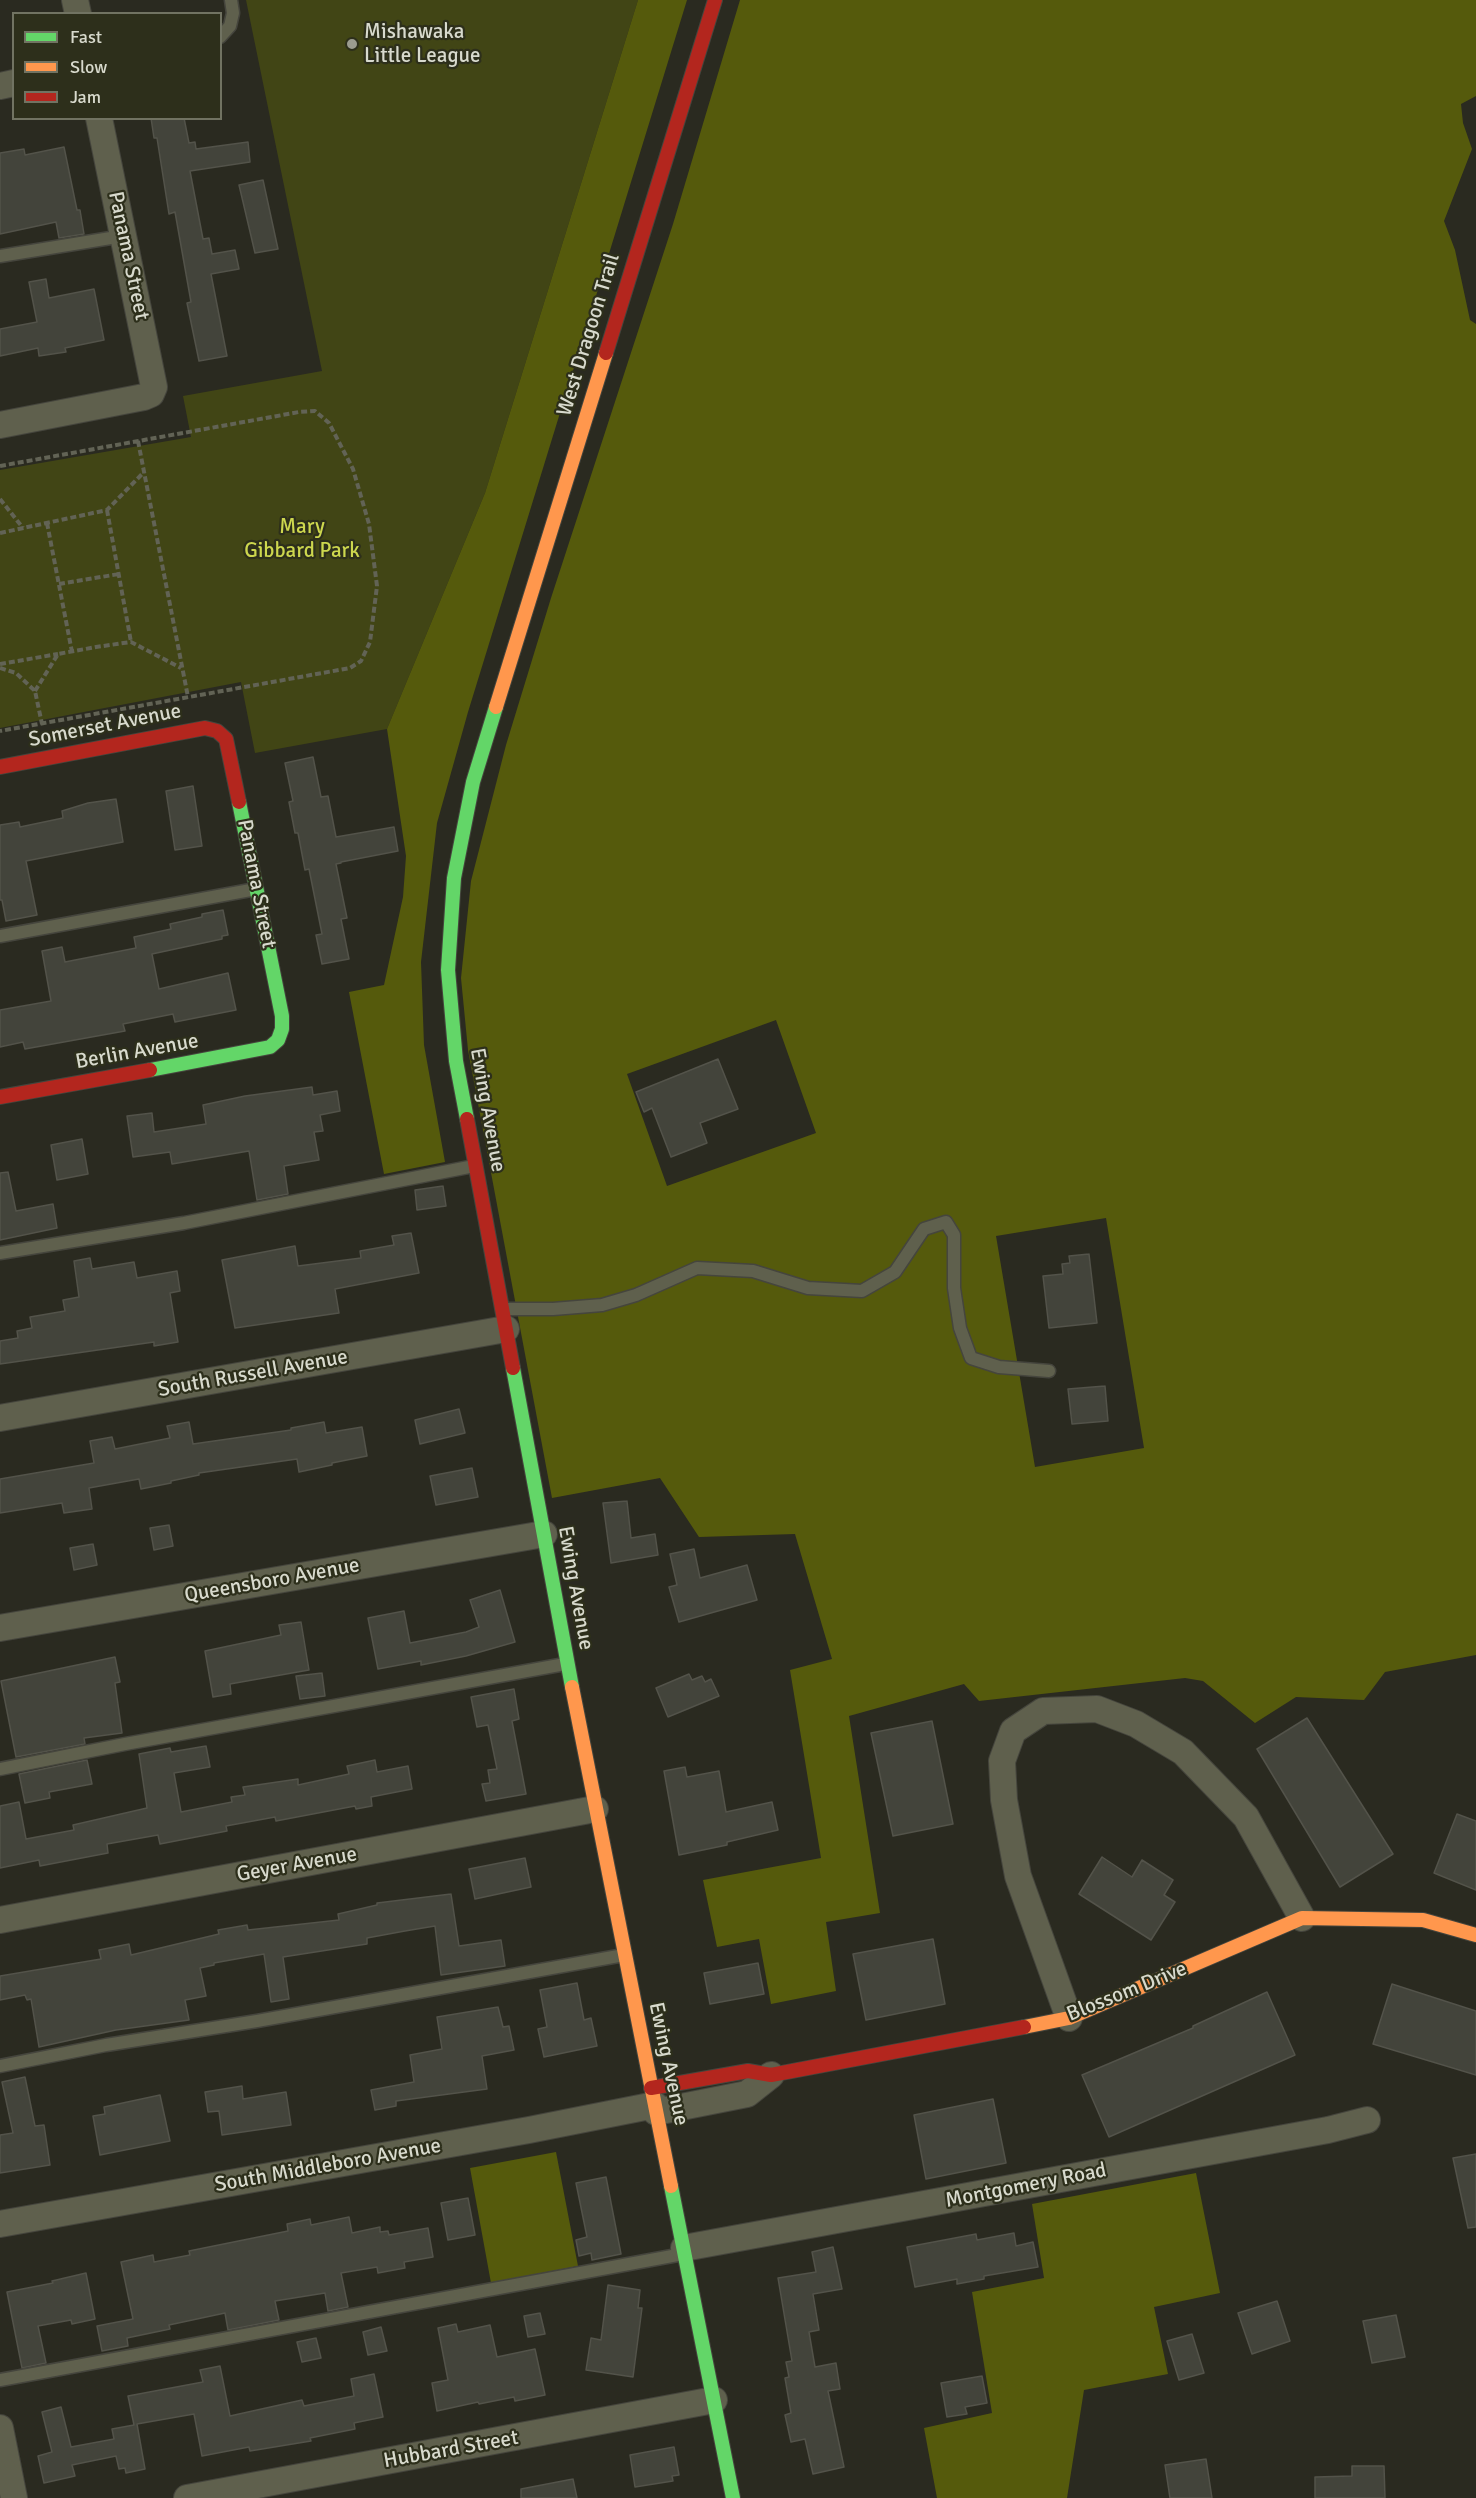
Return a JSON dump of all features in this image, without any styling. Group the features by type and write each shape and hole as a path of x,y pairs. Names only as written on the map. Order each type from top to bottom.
{"street":[{"name":"West Dragoon Trail","path":"503,683 715,0"},
{"name":"Panama Street","path":"0,425 151,394 154,387 99,120"},
{"name":"Ewing Avenue","path":"503,683 472,782 453,878 448,970 452,1025 475,1166 567,1663 734,2498"},
{"name":"Somerset Avenue","path":"0,767 205,728 218,731"},
{"name":"Panama Street","path":"218,731 226,739 282,1016 282,1029 278,1040"},
{"name":"Berlin Avenue","path":"0,1097 258,1051 270,1047 278,1040"},
{"name":"South Russell Avenue","path":"0,1418 504,1319"},
{"name":"Queensboro Avenue","path":"0,1628 544,1534"},
{"path":"1069,2018 1018,1876 1004,1800 1002,1761 1013,1731 1043,1711 1097,1709 1136,1724 1183,1752 1246,1817 1302,1917"},
{"name":"Geyer Avenue","path":"0,1920 595,1809"},
{"name":"Blossom Drive","path":"654,2102 747,2094 771,2075 1069,2018 1302,1917 1423,1920 1476,1935"},
{"name":"South Middleboro Avenue","path":"0,2224 177,2194 654,2102"},
{"name":"Montgomery Road","path":"685,2251 1328,2130 1367,2120"},
{"name":"Hubbard Street","path":"187,2498 714,2400"},
{"path":"0,2428 14,2498"}],"lane":[{"path":"222,36 230,26 231,0"},
{"path":"0,256 123,236"},
{"path":"0,936 257,889"},
{"path":"0,1253 184,1223 475,1166"},
{"path":"504,1319 553,1309 602,1305 636,1295 697,1268 753,1271 808,1288 861,1292 894,1272 924,1229 946,1222 954,1235 954,1288 958,1318 971,1358 999,1367 1049,1371"},
{"path":"0,1769 567,1663"},
{"path":"0,2066 624,1955"},
{"path":"0,2380 685,2251"}],"path":[{"path":"0,466 298,412 315,411 330,423 353,469 369,524 377,586 370,642 361,661 350,668 0,732"},
{"path":"138,441 188,697"},
{"path":"0,532 107,510 144,472"},
{"path":"0,499 24,528"},
{"path":"107,510 131,642"},
{"path":"47,523 72,652"},
{"path":"59,584 119,574"},
{"path":"0,663 131,642 182,668"},
{"path":"35,690 58,654"},
{"path":"0,668 16,672 35,690 42,724"}],"green space":[{"name":"Mary Gibbard Park","path":"246,0 638,0 485,493 387,729 255,753 241,682 0,728 0,470 191,437 183,396 322,371"}],"shaded area":[{"path":"638,0 687,0 468,712 437,823 421,962 424,1045 445,1162 384,1174 349,992 384,985 403,897 406,856 387,729 485,493"},
{"path":"740,0 1476,0 1476,96 1461,104 1463,123 1472,149 1444,221 1455,250 1470,320 1476,324 1476,1655 1385,1672 1364,1700 1296,1697 1255,1723 1203,1681 1185,1678 979,1701 964,1684 849,1716 880,1913 826,1922 836,1991 771,2004 759,1939 717,1947 703,1880 821,1858 790,1670 832,1659 795,1534 699,1537 660,1478 552,1498 468,1050 461,978 471,881 506,745 551,598 673,224","holes":["776,1020 816,1133 667,1186 627,1074","1106,1218 1144,1448 1035,1467 996,1236"]},
{"path":"556,2152 578,2266 491,2283 470,2168"},
{"path":"1196,2173 1220,2293 1154,2307 1168,2374 1084,2390 1067,2498 937,2498 924,2428 992,2413 972,2292 1044,2278 1032,2204"}],"building":[{"path":"151,120 184,120 189,143 195,142 196,149 248,142 250,162 190,171 203,239 209,238 212,254 235,250 239,269 211,274 227,356 199,361 187,303 191,302 175,212 169,214 157,138 154,138"},
{"path":"64,147 84,234 59,238 56,222 0,234 0,153 24,149 25,155"},
{"path":"263,180 278,249 255,253 239,185"},
{"path":"46,279 49,298 94,289 104,340 65,348 66,352 39,356 38,348 0,356 0,329 37,322 29,282"},
{"path":"313,757 321,797 328,796 336,837 394,827 398,851 336,864 347,918 341,919 349,959 322,964 316,935 322,934 309,869 305,870 298,833 295,833 289,802 293,801 285,763"},
{"path":"193,786 202,846 175,850 166,791"},
{"path":"116,799 123,842 26,861 37,915 6,921 2,900 0,900 0,825 19,822 20,827 63,818 62,811 88,803"},
{"path":"223,910 228,935 222,936 222,939 152,954 159,989 228,973 236,1010 175,1022 173,1014 123,1024 125,1031 25,1049 23,1042 0,1047 0,1010 51,1001 42,951 62,947 65,962 136,948 134,937 171,929 170,924"},
{"path":"718,1059 738,1109 700,1123 707,1143 671,1157 652,1108 644,1112 636,1092"},
{"path":"312,1087 313,1095 337,1091 340,1111 320,1115 323,1131 314,1132 319,1160 284,1166 288,1194 257,1200 249,1151 172,1164 170,1152 133,1157 127,1116 152,1113 154,1132 206,1124 203,1105 245,1096"},
{"path":"82,1139 88,1174 57,1180 51,1145"},
{"path":"8,1172 16,1211 53,1204 57,1228 0,1240 0,1173"},
{"path":"443,1186 446,1206 417,1210 415,1190"},
{"path":"411,1233 419,1273 335,1289 339,1313 235,1328 222,1260 295,1246 298,1266 361,1258 360,1251 394,1245 392,1236"},
{"path":"1089,1254 1097,1323 1049,1328 1043,1276 1063,1274 1062,1264 1070,1263 1069,1256"},
{"path":"90,1258 92,1269 134,1262 137,1278 177,1271 180,1291 170,1293 178,1342 154,1346 154,1342 0,1364 0,1341 18,1338 17,1331 32,1328 30,1317 65,1311 63,1300 79,1297 74,1261"},
{"path":"1105,1386 1108,1421 1072,1424 1068,1389"},
{"path":"459,1409 465,1433 420,1444 415,1420"},
{"path":"189,1422 193,1444 291,1430 291,1428 324,1422 326,1433 362,1427 367,1456 299,1472 297,1459 199,1473 199,1475 171,1481 171,1483 141,1489 139,1479 89,1488 92,1509 64,1513 62,1503 0,1513 0,1479 94,1463 90,1441 112,1437 115,1449 170,1438 167,1426"},
{"path":"472,1468 478,1497 436,1505 430,1476"},
{"path":"627,1501 631,1538 655,1534 658,1555 611,1563 603,1503"},
{"path":"169,1525 173,1546 154,1550 150,1528"},
{"path":"93,1544 97,1565 74,1570 70,1548"},
{"path":"694,1549 700,1578 747,1565 757,1600 679,1622 669,1587 677,1585 670,1554"},
{"path":"500,1590 515,1642 466,1656 421,1665 421,1661 378,1669 368,1618 404,1611 410,1643 466,1632 479,1627 470,1600"},
{"path":"301,1622 309,1670 230,1684 231,1694 213,1697 205,1651 281,1635 279,1625"},
{"path":"115,1657 120,1682 115,1683 122,1733 84,1738 85,1744 16,1757 1,1681"},
{"path":"322,1673 325,1696 300,1699 296,1676"},
{"path":"689,1674 692,1680 702,1676 705,1682 711,1679 719,1696 668,1717 656,1688"},
{"path":"514,1689 519,1719 512,1721 526,1794 486,1801 482,1784 490,1783 488,1770 497,1769 488,1725 477,1727 471,1697"},
{"path":"1307,1718 1393,1854 1340,1887 1257,1749"},
{"path":"932,1721 953,1824 893,1836 871,1733"},
{"path":"206,1746 210,1767 174,1773 181,1812 232,1802 231,1797 245,1795 243,1787 298,1779 298,1785 349,1774 347,1766 375,1760 377,1772 408,1766 412,1789 371,1797 372,1806 356,1809 355,1806 276,1821 275,1817 226,1826 227,1831 160,1844 158,1835 107,1844 108,1853 40,1866 39,1860 0,1868 0,1806 19,1802 26,1839 74,1830 73,1825 147,1808 139,1754 170,1748 171,1752"},
{"path":"87,1760 92,1784 49,1792 50,1798 25,1803 19,1774"},
{"path":"685,1767 687,1777 719,1771 726,1812 772,1802 778,1830 727,1842 727,1845 679,1855 664,1771"},
{"path":"1457,1814 1476,1821 1476,1890 1434,1873"},
{"path":"1102,1857 1132,1877 1142,1860 1173,1880 1164,1895 1175,1902 1151,1940 1079,1894"},
{"path":"525,1858 531,1887 475,1899 469,1869"},
{"path":"451,1894 459,1946 501,1940 505,1966 441,1975 435,1926 367,1938 367,1944 283,1957 289,1999 271,2002 264,1954 214,1963 214,1965 200,1968 206,1996 185,2000 189,2020 116,2030 39,2047 31,1999 27,2000 25,1995 0,2000 0,1976 101,1959 99,1950 129,1944 131,1955 219,1934 218,1930 247,1925 248,1930 339,1920 338,1914 377,1905 377,1903"},
{"path":"933,1939 945,2004 866,2020 853,1954"},
{"path":"758,1963 764,1994 710,2004 704,1973"},
{"path":"577,1983 584,2020 591,2018 597,2046 544,2057 538,2029 547,2027 540,1990"},
{"path":"1392,1984 1476,2011 1476,2075 1373,2044"},
{"path":"1267,1992 1295,2055 1109,2137 1082,2075 1193,2028"},
{"path":"498,2007 503,2027 509,2026 514,2050 482,2056 487,2089 396,2101 396,2106 375,2110 371,2090 414,2082 410,2055 442,2049 437,2017"},
{"path":"25,2077 35,2126 44,2125 50,2165 0,2173 0,2135 13,2133 2,2082"},
{"path":"242,2086 243,2099 286,2092 291,2125 222,2135 219,2111 208,2112 205,2092"},
{"path":"160,2095 170,2141 100,2155 93,2116 105,2114 104,2107"},
{"path":"993,2099 1006,2163 926,2179 914,2115"},
{"path":"1476,2154 1476,2227 1468,2228 1453,2158"},
{"path":"606,2177 621,2254 592,2260 591,2253 579,2256 576,2240 587,2237 576,2183"},
{"path":"468,2198 475,2235 448,2240 441,2203"},
{"path":"349,2217 352,2233 380,2227 380,2232 388,2231 389,2235 428,2228 433,2257 404,2262 405,2268 378,2273 377,2267 341,2273 348,2307 328,2311 325,2293 275,2301 279,2320 228,2330 225,2313 169,2325 170,2329 127,2338 128,2346 102,2351 97,2326 133,2319 121,2262 153,2255 154,2262 190,2255 189,2251 288,2231 287,2224 310,2219 311,2225"},
{"path":"1014,2233 1016,2246 1033,2242 1038,2267 984,2276 984,2279 957,2284 957,2279 915,2287 907,2247 976,2234 977,2240"},
{"path":"833,2247 842,2289 813,2294 819,2330 809,2332 815,2367 836,2363 840,2389 828,2391 844,2467 813,2474 805,2439 791,2442 785,2415 791,2413 785,2378 789,2377 786,2362 792,2361 778,2278 816,2272 812,2252"},
{"path":"86,2273 95,2319 72,2324 71,2320 38,2326 46,2363 22,2368 7,2292 53,2283 52,2281"},
{"path":"608,2285 640,2290 638,2308 642,2308 633,2377 586,2370 591,2338 601,2340"},
{"path":"1277,2301 1290,2341 1252,2354 1238,2313"},
{"path":"540,2313 545,2334 528,2337 524,2316"},
{"path":"1396,2315 1405,2357 1372,2363 1363,2321"},
{"path":"456,2324 458,2332 490,2325 497,2357 535,2349 545,2395 515,2401 514,2397 479,2404 478,2402 437,2411 432,2383 448,2380 438,2328"},
{"path":"381,2327 387,2351 368,2355 363,2332"},
{"path":"1192,2334 1204,2373 1179,2380 1167,2341"},
{"path":"316,2338 321,2358 302,2362 297,2342"},
{"path":"220,2366 230,2416 302,2400 304,2406 354,2396 351,2379 374,2374 383,2417 354,2423 355,2429 310,2438 311,2441 250,2451 249,2447 202,2456 194,2414 137,2424 145,2469 126,2473 125,2468 119,2469 116,2456 72,2465 75,2476 44,2483 38,2456 52,2452 42,2412 61,2407 71,2447 114,2439 112,2429 134,2425 128,2396 203,2382 200,2370"},
{"path":"982,2376 987,2403 965,2407 967,2414 947,2417 941,2383"},
{"path":"674,2447 679,2475 672,2476 673,2481 635,2487 630,2455"},
{"path":"1206,2459 1212,2498 1170,2498 1165,2465"},
{"path":"1352,2466 1384,2466 1385,2498 1315,2498 1315,2477 1352,2476"},
{"path":"573,2479 577,2498 521,2498 521,2489"}],"traffic: fast":[{"path":"467,1119 456,1061 448,970 454,878 473,782 496,707"},
{"path":"150,1070 270,1047 278,1040 282,1029 282,1016 239,802"},
{"path":"513,1368 572,1687"},
{"path":"671,2186 733,2498"}],"traffic: slow":[{"path":"496,707 606,353"},
{"path":"572,1687 671,2186"},
{"path":"1024,2027 1069,2018 1302,1918 1423,1920 1476,1935"}],"traffic: jam":[{"path":"606,353 715,0"},
{"path":"0,767 205,728 217,731 226,739 239,802"},
{"path":"0,1097 150,1070"},
{"path":"467,1119 513,1368"},
{"path":"651,2088 748,2071 771,2075 1024,2027"}],"place":[{"name":"Mishawaka Little League","path":"352,44"}]}
